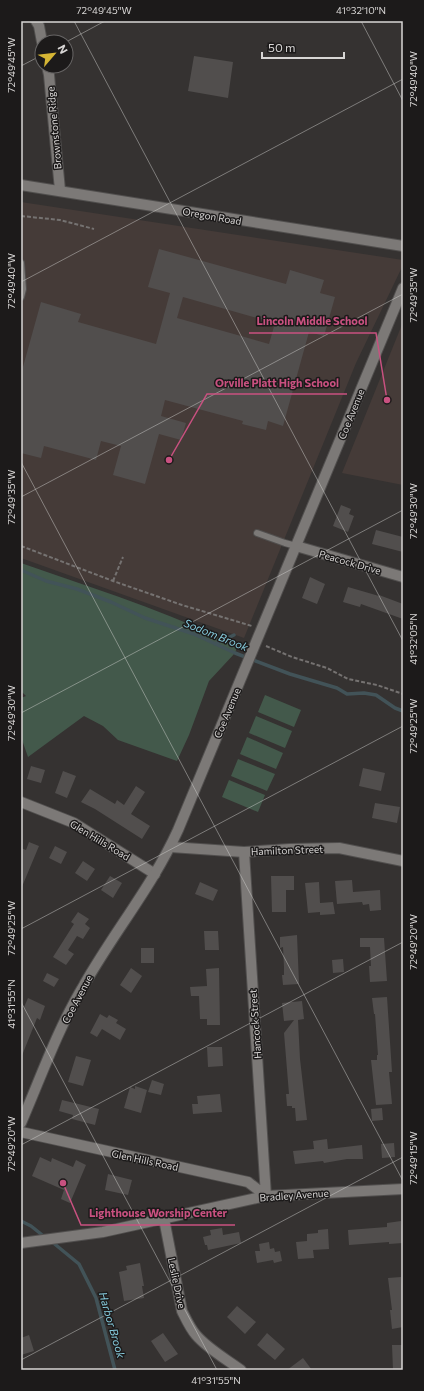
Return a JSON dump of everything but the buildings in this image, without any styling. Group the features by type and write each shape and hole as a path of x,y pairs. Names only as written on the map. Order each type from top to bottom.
{"street":[{"path":"36,21 40,34"},
{"name":"Brownstone Ridge","path":"48,74 60,190"},
{"name":"Oregon Road","path":"21,185 60,190 403,246"},
{"name":"Coe Avenue","path":"21,1123 73,1003 155,874 170,847 403,288"},
{"name":"Peacock Drive","path":"296,546 403,577"},
{"name":"Glen Hills Road","path":"21,802 74,823 155,874"},
{"name":"Hamilton Street","path":"170,847 244,852 339,848 403,861"},
{"name":"Hancock Street","path":"244,852 266,1196"},
{"name":"Glen Hills Road","path":"21,1132 248,1182 266,1196"},
{"name":"Bradley Avenue","path":"21,1242 103,1232 266,1196 403,1189"},
{"name":"Leslie Drive","path":"164,1219 182,1311 188,1323 196,1335 212,1349 241,1370"}],"lane":[{"path":"21,263 23,289 21,296"},
{"path":"257,533 296,546"}],"path":[{"path":"21,216 60,220 94,229"},
{"path":"21,546 113,581 204,612 251,626"},
{"path":"113,581 123,557"},
{"path":"266,646 292,657 326,668 348,679 377,685 403,694"}],"shaded area":[{"path":"21,202 403,260 403,265 356,363 244,638 21,558"},
{"path":"403,322 403,485 342,473"}],"green space":[{"path":"21,563 158,611 237,647 235,653 209,681 189,735 177,761 118,740 103,726 84,716 28,757 21,737 21,698 26,696 21,691"},
{"path":"265,695 301,710 294,727 258,712"},
{"path":"256,716 292,731 285,748 249,733"},
{"path":"247,737 283,753 276,769 240,754"},
{"path":"238,759 275,774 267,791 231,776"},
{"path":"229,780 265,795 258,812 222,797"}],"waterway":[{"name":"Sodom Brook","path":"21,570 46,581 77,589 111,602 145,618 194,634 235,653 290,674 337,688 347,694 364,693 376,695 395,708 403,711"},
{"path":"215,644 234,635"},
{"name":"Harbor Brook","path":"21,1221 31,1226 46,1238"},
{"name":"Harbor Brook","path":"51,1241 79,1264 96,1298 115,1370"}],"place":[{"name":"Lincoln Middle School","path":"387,400"},
{"name":"Orville Platt High School","path":"169,460"},
{"name":"Lighthouse Worship Center","path":"63,1183"}]}
